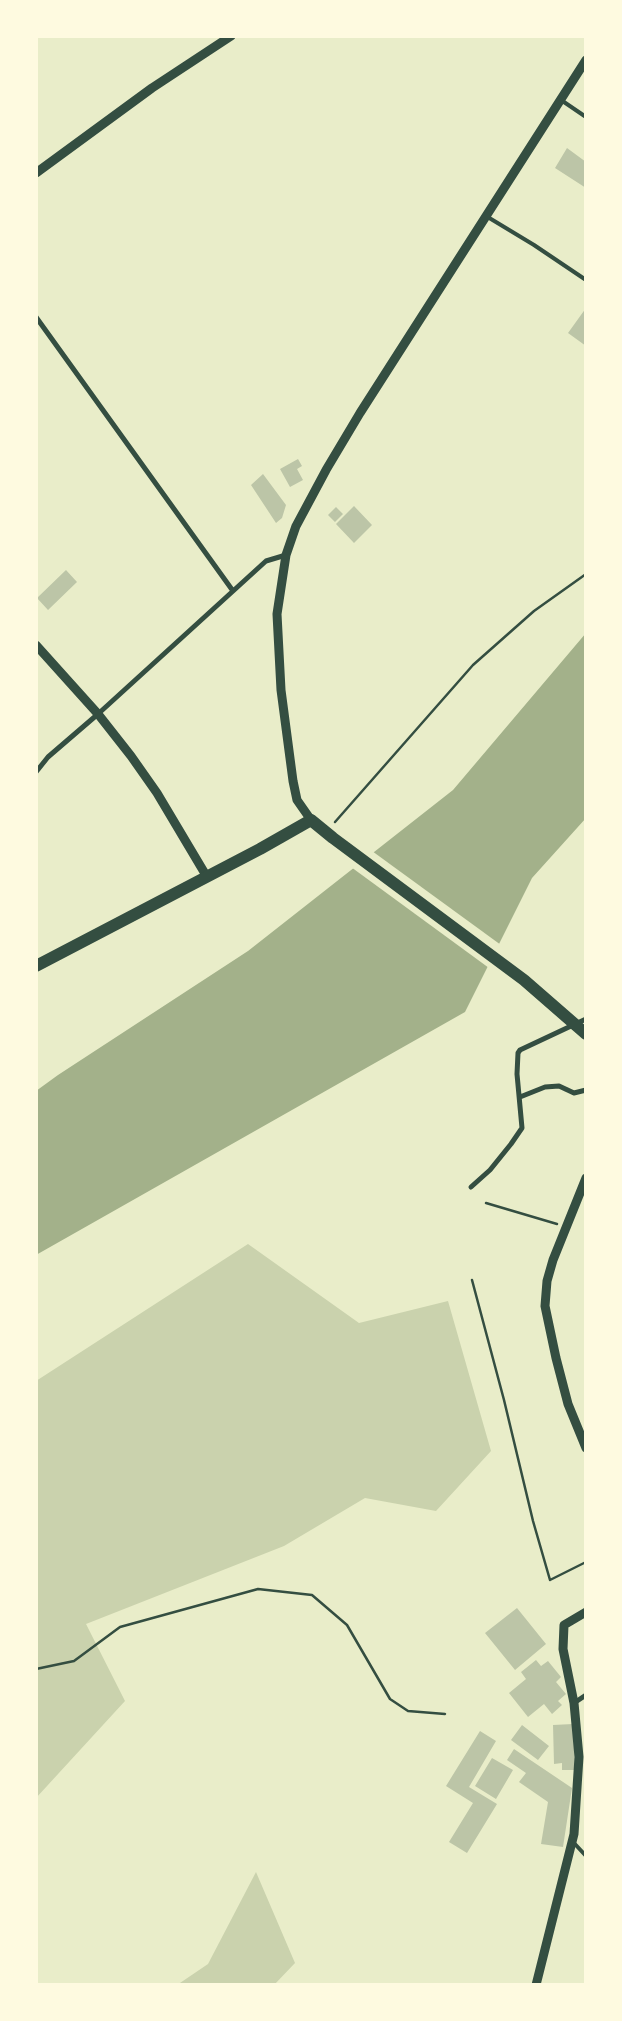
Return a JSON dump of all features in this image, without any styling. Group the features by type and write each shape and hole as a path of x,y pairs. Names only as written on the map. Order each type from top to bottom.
{"main road":[{"path":"36,966 310,820 524,980 586,1034"}],"street":[{"path":"36,173 152,88 231,36"},
{"path":"310,820 298,800 293,781 281,690 277,614 286,555 296,526 326,470 586,60"},
{"path":"36,317 233,591"},
{"path":"36,772 48,757 266,561 286,555"},
{"path":"36,645 98,714 157,794 206,877"},
{"path":"471,1187 495,1163 522,1128 517,1060 520,1050 586,1019"},
{"path":"520,1096 545,1087 560,1086 574,1093 586,1090"},
{"path":"586,1178 552,1260 546,1281 545,1306 568,1404 586,1448"},
{"path":"536,1985 574,1834 578,1757 574,1703 563,1649 564,1625 586,1612"},
{"path":"574,1703 586,1695"}],"lane":[{"path":"560,99 586,118"},
{"path":"486,216 586,280"},
{"path":"572,1841 586,1856"}],"path":[{"path":"329,836 473,665 534,611 586,574"},
{"path":"486,1203 567,1227"},
{"path":"472,1280 502,1391 533,1521 550,1580 586,1562"},
{"path":"36,1669 74,1661 120,1627 258,1589 312,1595 347,1625 390,1699 408,1711 445,1714"}],"shaded area":[{"path":"586,633 586,818 532,878 465,1012 36,1255 36,1091 248,951 453,790"},
{"path":"248,1244 359,1323 448,1301 491,1451 436,1511 365,1498 284,1546 86,1624 125,1701 36,1798 36,1381"},
{"path":"256,1872 295,1963 274,1985 177,1985 208,1964"}],"pier":[{"path":"372,851 501,945 489,968 351,867"}],"building":[{"path":"567,148 586,162 586,188 555,168"},
{"path":"586,308 586,346 568,333"},
{"path":"298,459 302,466 297,469 303,480 290,487 280,469"},
{"path":"263,474 286,505 282,518 276,523 251,485"},
{"path":"354,506 372,525 354,543 336,524"},
{"path":"336,507 343,514 335,522 328,515"},
{"path":"66,570 77,582 48,610 37,598"},
{"path":"517,1608 546,1644 515,1670 485,1633"},
{"path":"536,1660 541,1666 548,1661 561,1677 556,1682 566,1694 558,1701 562,1705 552,1714 544,1704 528,1717 509,1693 526,1679 521,1672"},
{"path":"573,1724 575,1770 562,1770 562,1763 554,1764 553,1725"},
{"path":"522,1725 549,1746 538,1760 511,1740"},
{"path":"480,1731 496,1741 469,1787 497,1804 467,1853 449,1842 473,1803 446,1786"},
{"path":"514,1749 572,1788 563,1847 541,1844 548,1802 519,1782 526,1773 507,1760"},
{"path":"492,1758 513,1770 496,1799 475,1786"}]}
